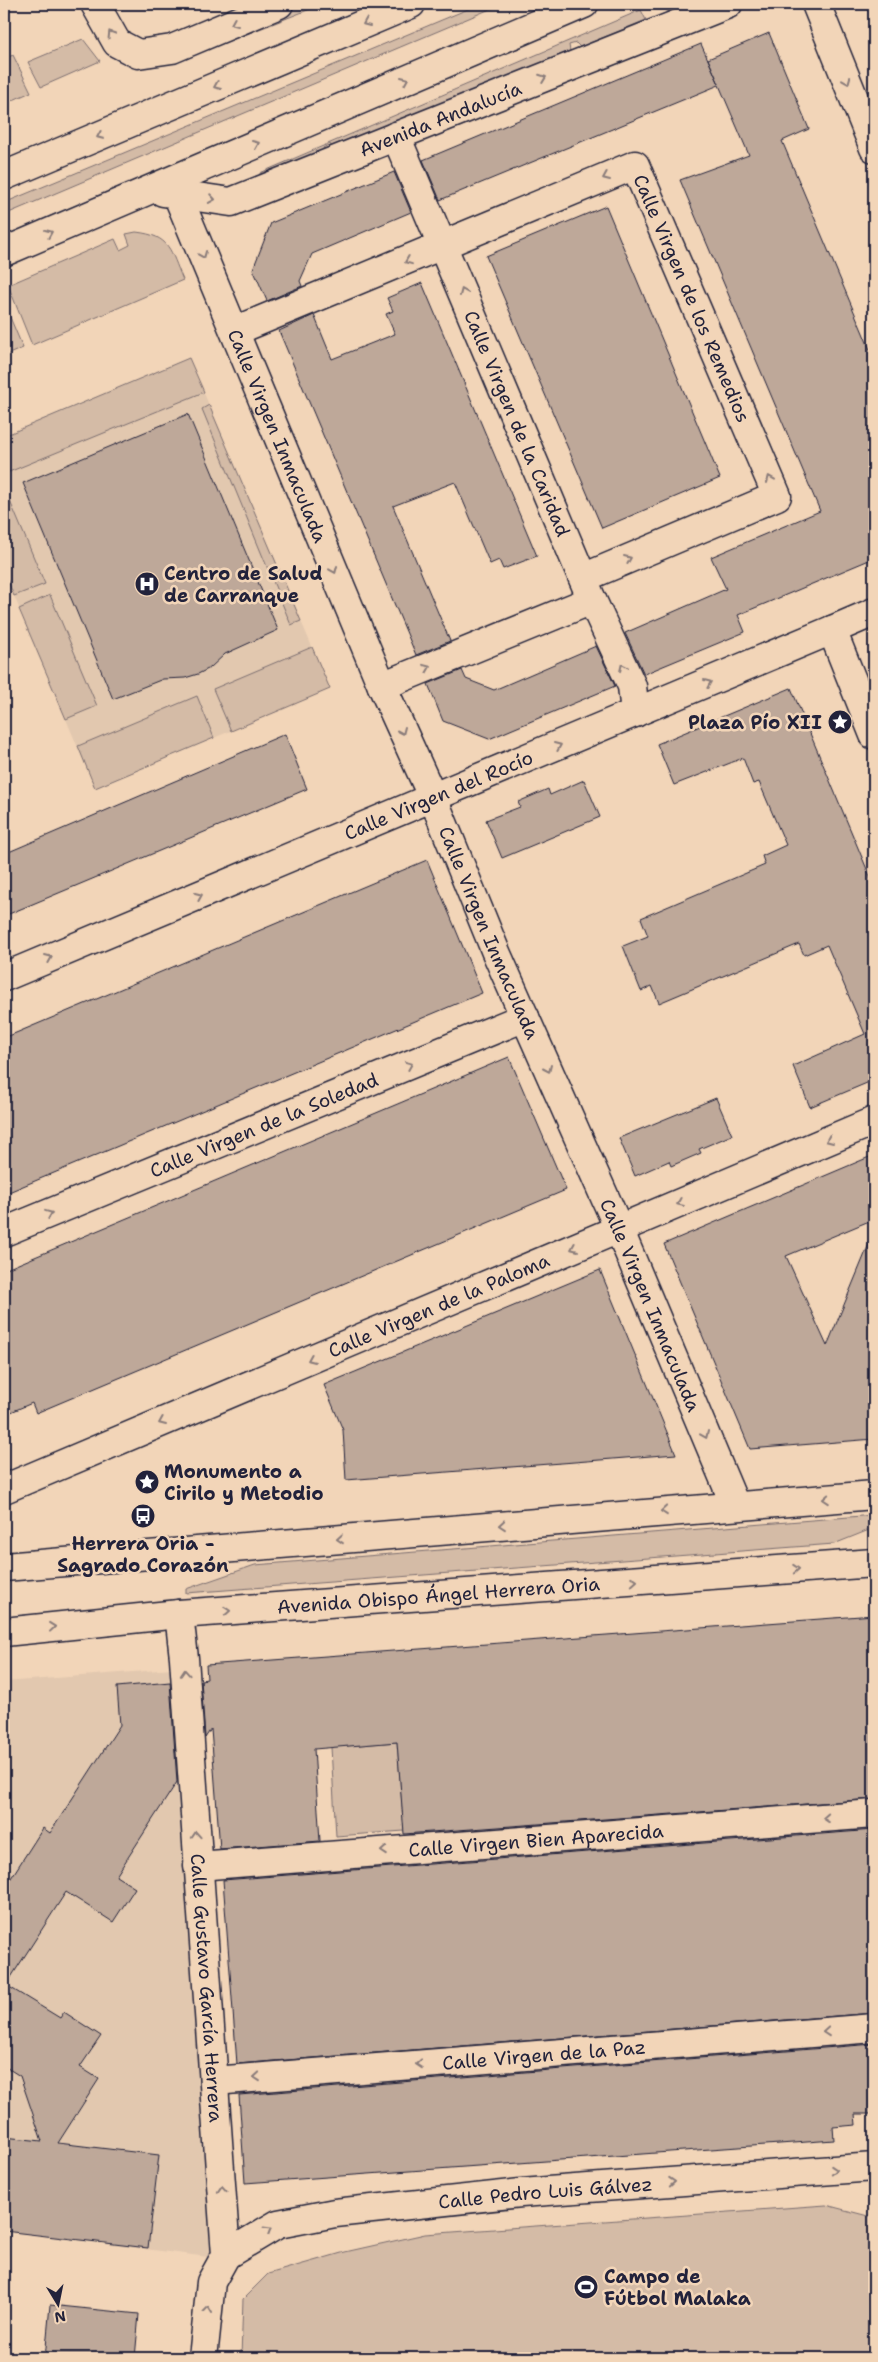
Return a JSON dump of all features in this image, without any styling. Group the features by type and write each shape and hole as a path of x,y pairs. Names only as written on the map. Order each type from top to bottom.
{"street":[{"path":"95,4 117,43 138,54 172,49 279,4"},
{"path":"4,176 411,4"},
{"name":"Avenida Andalucía","path":"4,252 584,4"},
{"name":"Avenida Andalucía","path":"146,191 230,202 728,4"},
{"path":"816,4 874,148"},
{"name":"Calle Virgen de la Caridad","path":"396,136 588,589 632,686 635,713"},
{"name":"Calle Virgen de los Remedios","path":"235,331 635,165 777,496 588,589 382,686"},
{"name":"Calle Virgen Inmaculada","path":"177,194 382,686 433,798 525,1017 619,1229 735,1505"},
{"name":"Calle Virgen del Rocío","path":"4,977 874,612"},
{"path":"832,630 874,735"},
{"name":"Calle Virgen de la Soledad","path":"4,1232 525,1017"},
{"name":"Calle Virgen de la Paloma","path":"4,1489 874,1121"},
{"path":"4,1568 735,1505 874,1495"},
{"name":"Avenida Obispo Ángel Herrera Oria","path":"4,1632 179,1614 874,1563"},
{"name":"Calle Gustavo García Herrera","path":"179,1614 184,1658 226,2255"},
{"name":"Calle Virgen Bien Aparecida","path":"198,1866 874,1814"},
{"name":"Calle Virgen de la Paz","path":"214,2081 874,2028"},
{"name":"Calle Pedro Luis Gálvez","path":"226,2255 278,2224 336,2212 521,2193 874,2167"},
{"path":"203,2358 211,2282 226,2255"}],"shaded area":[{"path":"298,4 323,4 178,61 174,56"},
{"path":"480,4 502,4 4,215 4,203"},
{"path":"641,10 646,20 580,47 576,43 569,45 570,51 334,151 330,144 323,148 326,154 260,179 260,173"},
{"path":"83,39 100,61 41,87 28,62"},
{"path":"13,55 31,92 4,104 4,59"},
{"path":"136,232 156,237 168,246 183,280 32,345 8,285 115,239 120,250 130,245 126,234"},
{"path":"4,303 23,348 4,356"},
{"name":"Centro de Salud de Carranque","path":"189,358 330,689 95,788 4,572 4,436"},
{"path":"189,358 204,392 4,474 4,436"},
{"path":"209,405 301,621 291,625 202,409"},
{"path":"4,487 45,584 14,596 4,572"},
{"path":"50,595 97,706 66,719 19,609"},
{"path":"312,647 330,689 231,731 213,689"},
{"path":"197,696 214,738 95,788 78,746"},
{"path":"874,1515 874,1528 834,1544 186,1593 186,1589 255,1565"},
{"path":"172,1669 216,2258 4,2231 4,1682"},
{"path":"397,1742 404,1831 336,1836 331,1747"},
{"name":"Campo de Fútbol Malaka","path":"826,2205 874,2216 874,2358 241,2358 243,2299 268,2274 345,2252 425,2234"}],"building":[{"path":"769,33 809,129 782,141 874,359 874,558 738,615 745,632 644,674 625,633 726,589 711,557 820,511 680,180 749,155 719,85 440,200 423,160 701,44 719,84 708,59"},
{"path":"394,172 411,212 312,254 300,281 302,286 267,301 253,269 271,223"},
{"path":"606,206 720,478 602,528 486,256"},
{"path":"422,283 537,556 503,569 499,560 490,564 455,482 393,506 450,641 416,655 279,331 314,315 332,359 395,334 386,314 393,311 387,298"},
{"path":"188,414 278,630 225,654 210,668 198,674 185,678 163,679 113,699 23,483"},
{"path":"596,646 615,686 489,739 443,721 428,684 462,670 466,679 494,690"},
{"path":"791,688 874,886 874,1080 810,1107 793,1066 865,1034 827,945 804,955 799,944 659,1003 652,986 641,991 623,946 648,936 641,918 765,865 762,856 786,845 759,782 753,784 743,758 674,785 657,744"},
{"path":"285,734 307,789 4,916 4,854"},
{"path":"584,780 600,817 502,858 486,820 520,807 518,802 548,789 550,795"},
{"path":"427,860 482,993 4,1194 4,1038"},
{"path":"509,1057 566,1190 36,1413 32,1403 4,1415 4,1270"},
{"path":"716,1098 732,1135 699,1149 701,1153 671,1166 669,1161 635,1176 619,1138"},
{"path":"874,1155 874,1219 786,1256 827,1346 874,1232 874,1439 750,1449 664,1244"},
{"path":"600,1270 676,1454 346,1480 343,1430 324,1385"},
{"path":"874,1615 874,1799 404,1834 397,1742 314,1749 320,1841 220,1849 211,1729 205,1738 201,1680 207,1679 206,1665"},
{"path":"170,1682 177,1782 116,1876 135,1888 113,1922 66,1892 6,1985 60,2018 64,2012 101,2036 80,2067 99,2079 58,2143 159,2155 148,2248 4,2231 4,2137 42,2141 20,2076 4,2066 4,1889 43,1828 50,1833 120,1725 117,1687"},
{"path":"874,1830 874,2013 237,2064 223,1880"},
{"path":"874,2044 874,2114 855,2114 856,2125 833,2127 834,2140 245,2183 239,2095"},
{"path":"50,2305 139,2314 135,2358 45,2358"}],"place":[{"name":"Centro de Salud de Carranque","path":"147,584"},
{"name":"Plaza Pío XII","path":"840,722"},
{"name":"Monumento a Cirilo y Metodio","path":"147,1482"},
{"name":"Herrera Oria - Sagrado Corazón","path":"143,1516"},
{"name":"Campo de Fútbol Malaka","path":"586,2287"}]}
